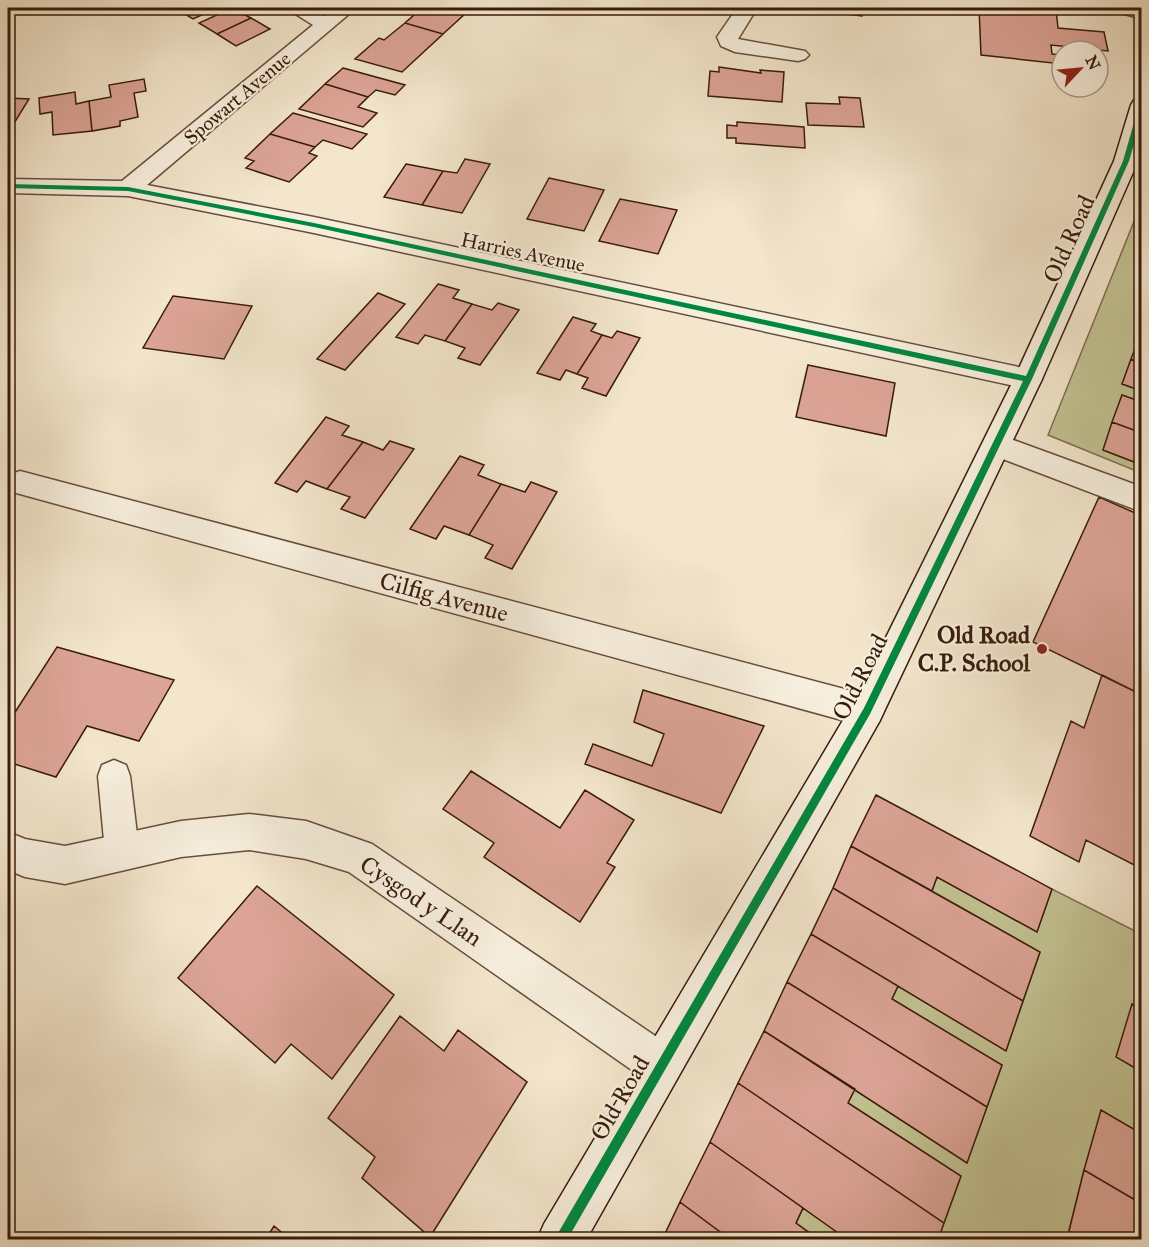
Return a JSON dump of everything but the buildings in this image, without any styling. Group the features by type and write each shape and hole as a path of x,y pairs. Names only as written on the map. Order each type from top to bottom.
{"street":[{"path":"296,8 325,24"},
{"name":"Spowart Avenue","path":"128,189 346,8"},
{"path":"747,8 727,38 728,42 735,46 798,55"},
{"path":"1125,8 1142,13"},
{"name":"Old Road","path":"560,1239 867,711 1028,378 1126,161 1142,105"},
{"name":"Harries Avenue","path":"8,186 128,189 314,225 1028,378"},
{"path":"997,445 1142,500"},
{"name":"Cilfig Avenue","path":"20,483 867,711"},
{"name":"Cysgod y Llan","path":"8,851 24,858 65,865 181,839 249,832 306,840 359,857 661,1065"}],"lane":[{"path":"114,776 122,851"}],"shaded area":[{"path":"1141,204 1141,334 1122,384 1141,391 1141,402 1122,395 1103,450 1141,465 1141,473 1048,435"},
{"path":"937,877 1037,932 1052,889 1141,934 1141,1010 1117,1057 1141,1072 1141,1134 1084,1170 1069,1230 1077,1236 1076,1239 938,1239 961,1176 848,1103 855,1089 967,1162 1002,1065 892,999 898,986 1006,1051 1040,952 932,891"},
{"path":"803,1208 848,1239 819,1239 796,1223"}],"cycle path":[{"path":"560,1240 867,711 1028,379 1126,161 1142,105"},
{"path":"8,186 128,189 314,225 1028,379"}],"place":[{"name":"Old Road C.P. School","path":"1042,649"}]}
